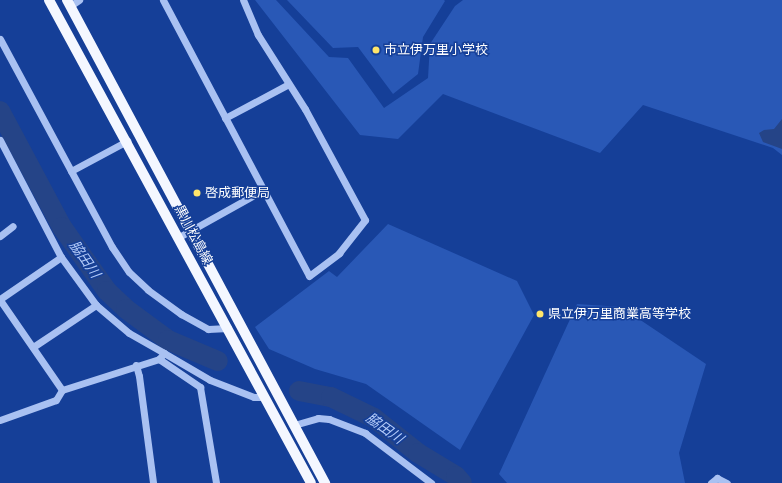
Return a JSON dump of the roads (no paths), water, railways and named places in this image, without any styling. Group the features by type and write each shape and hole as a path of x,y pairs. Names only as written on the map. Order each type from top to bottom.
{"main road":[{"name":"黒川松島線","path":"49,0 127,141 311,483"},
{"name":"黒川松島線","path":"72,2 325,483"}],"street":[{"path":"163,0 309,276 339,253 365,220 289,84 258,34 243,0"},
{"path":"0,39 112,247 129,272 148,290 181,314 208,329 228,328"},
{"path":"225,118 289,84"},
{"path":"0,140 61,257 96,305 129,333 162,356 200,387 216,483"},
{"path":"71,171 127,141"},
{"path":"179,237 263,190"},
{"path":"0,236 13,226"},
{"path":"61,257 0,299 62,390"},
{"path":"33,348 96,305"},
{"path":"0,420 56,400 62,390 162,356 210,380 254,397 265,397"},
{"path":"136,365 139,376 153,483"},
{"path":"294,425 318,418 329,419 365,433 431,483"},
{"path":"711,483 717,478 727,483"}],"waterway":[{"name":"脇田川","path":"0,111 62,227 107,291 126,309 168,340 218,361"},
{"name":"脇田川","path":"299,391 331,397 374,418 418,453 456,476 462,483"}],"place":[{"name":"市立伊万里小学校","path":"376,50"},
{"name":"啓成郵便局","path":"197,193"},
{"name":"県立伊万里商業高等学校","path":"540,314"}]}
